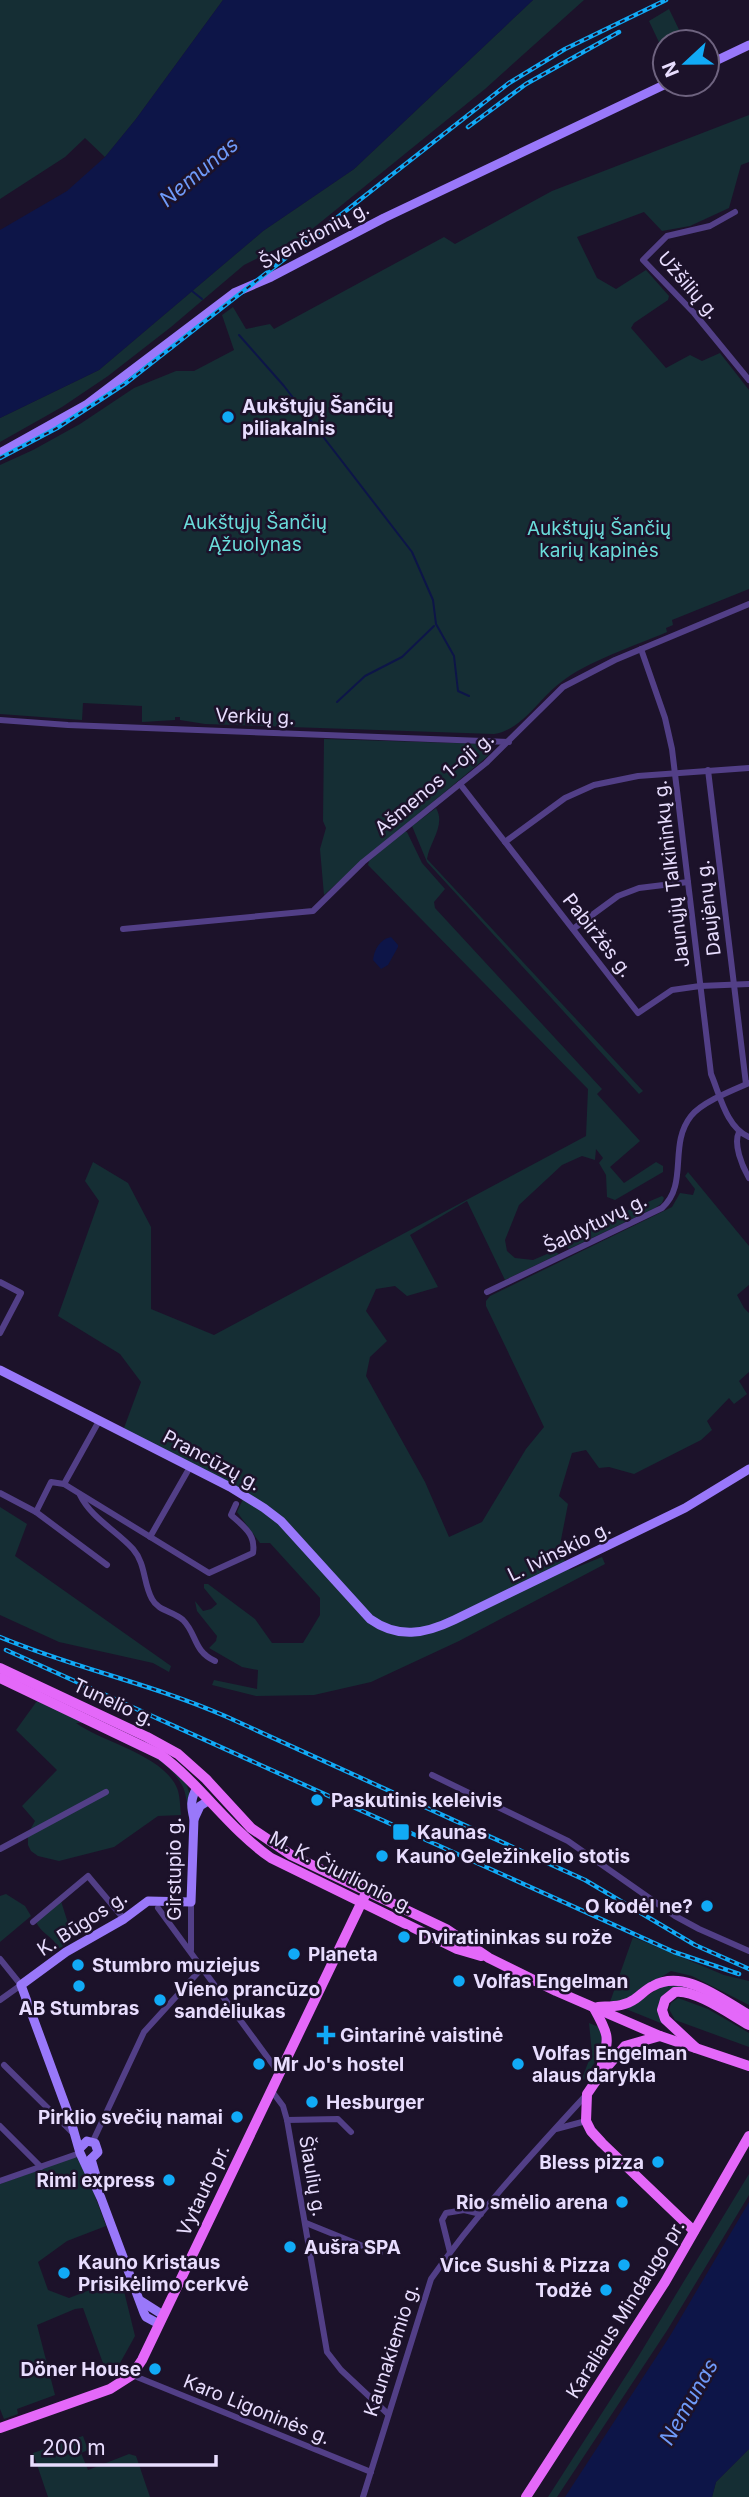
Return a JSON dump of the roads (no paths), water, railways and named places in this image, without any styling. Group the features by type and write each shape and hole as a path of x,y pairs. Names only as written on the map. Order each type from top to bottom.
{"main road":[{"name":"Tunelio g.","path":"0,1668 157,1742 185,1759 206,1779"},
{"name":"Tunelio g.","path":"0,1678 161,1755 197,1788"},
{"path":"197,1788 206,1779"},
{"name":"M. K. Čiurlionio g.","path":"206,1779 258,1834 291,1856 446,1929 489,1958 594,2008 699,2051 749,2066"},
{"name":"M. K. Čiurlionio g.","path":"197,1788 254,1846 271,1858 462,1952 489,1958"},
{"path":"338,1892 344,1880"},
{"name":"Vytauto pr.","path":"132,2375 367,1891"},
{"path":"594,2008 625,2004 652,1986 677,1980 703,1989 749,2015"},
{"path":"699,2051 663,2015 665,2000 675,1992 688,1993 749,2025"},
{"name":"Kaunakiemio g.","path":"594,2008 608,2039 600,2075"},
{"name":"Kaunakiemio g.","path":"587,2094 625,2046 660,2036"},
{"path":"587,2094 586,2121 590,2131 694,2231"},
{"name":"Karaliaus Mindaugo pr.","path":"526,2497 665,2281 749,2136"},
{"path":"0,2428 110,2389 132,2375"}],"street":[{"path":"721,59 749,46"},
{"name":"Švenčionių g.","path":"0,453 86,405 233,293 271,277 384,218 651,91"},
{"name":"Užšilių g.","path":"735,212 710,226 667,236 643,260 685,303 749,380"},
{"name":"Ašmenos 1-oji g.","path":"124,929 313,911 363,862 509,742 563,687 591,671 749,604"},
{"name":"Jaunųjų Talkininkų g.","path":"641,649 665,718 675,773 711,1074 720,1097"},
{"name":"Verkių g.","path":"0,720 75,726 509,742"},
{"path":"505,842 576,792 610,781 749,768"},
{"name":"Daujėnų g.","path":"708,770 747,1084"},
{"name":"Pabiržės g.","path":"460,784 638,1013 672,990 733,983 749,984"},
{"path":"573,929 618,896 639,888 688,882"},
{"name":"Šaldytuvų g.","path":"486,1292 662,1208 674,1193 678,1143 688,1120 697,1110 747,1084"},
{"path":"720,1097 731,1121 739,1132 749,1137"},
{"path":"739,1132 736,1138 738,1148 749,1178"},
{"path":"0,1282 21,1293 0,1333"},
{"name":"Prancūzų g.","path":"0,1370 242,1494 281,1521 356,1605 376,1623"},
{"path":"64,1484 99,1421"},
{"path":"150,1537 190,1467"},
{"name":"L. Ivinskio g.","path":"376,1623 403,1633 434,1629 685,1508 749,1469"},
{"path":"36,1512 51,1482 64,1484 209,1573 253,1553 252,1535 231,1515 236,1504"},
{"path":"0,1493 36,1512 107,1565"},
{"path":"79,1494 86,1505 139,1559 153,1601 186,1623 200,1652 215,1661"},
{"path":"432,1775 568,1841 675,1916 699,1930 749,1951"},
{"name":"Girstupio g.","path":"191,1951 194,1819 191,1809 192,1797 197,1788"},
{"path":"0,1849 106,1792"},
{"path":"194,1819 200,1806 208,1801"},
{"path":"33,1922 88,1876 124,1919"},
{"name":"K. Būgos g.","path":"0,2000 66,1952 152,1900 191,1902"},
{"path":"158,1908 279,2073"},
{"path":"0,1959 21,1985 146,2317 161,2320"},
{"path":"0,2181 85,2150 144,2032 203,1967"},
{"path":"4,2065 74,2134 85,2150"},
{"name":"Šiaulių g.","path":"271,2090 283,2106 287,2120 327,2352 341,2370 388,2414"},
{"name":"Kaunakiemio g.","path":"363,2497 423,2300 432,2280 450,2252 481,2214 587,2094"},
{"path":"70,2118 74,2134"},
{"path":"287,2120 338,2119 351,2132"},
{"path":"555,2129 586,2121"},
{"path":"0,2126 41,2167"},
{"path":"450,2252 442,2220 446,2213 464,2210 481,2214"},
{"path":"306,2223 380,2253"},
{"name":"Karo Ligoninės g.","path":"132,2375 371,2472"}],"water":[{"name":"Nemunas","path":"223,0 533,0 354,169 263,231 99,370 0,418 0,230 67,191 105,157"},
{"path":"391,937 398,947 388,965 381,969 373,960 375,952 381,943"},
{"name":"Nemunas","path":"749,2202 749,2449 716,2482 712,2497 565,2497 670,2336"}],"waterway":[{"path":"192,291 202,299"},
{"path":"239,335 284,386 412,552 433,600 436,624 454,656 458,691 469,696"},
{"path":"337,702 365,676 402,657 434,626"}],"railway":[{"path":"0,458 57,428 126,383 509,83 565,49 666,0"},
{"path":"468,127 526,84 619,32"},
{"path":"0,1637 225,1716 585,1880 695,1945 749,1969"},
{"path":"6,1650 674,1952 739,1974"}],"place":[{"name":"Aukštųjų Šančių piliakalnis","path":"228,417"},
{"name":"Paskutinis keleivis","path":"317,1800"},
{"name":"Kaunas","path":"401,1832"},
{"name":"Kauno Geležinkelio stotis","path":"382,1856"},
{"name":"O kodėl ne?","path":"707,1906"},
{"name":"Dviratininkas su rože","path":"404,1937"},
{"name":"Planeta","path":"294,1954"},
{"name":"Stumbro muziejus","path":"78,1965"},
{"name":"Volfas Engelman","path":"459,1981"},
{"name":"AB Stumbras","path":"79,1986"},
{"name":"Vieno prancūzo sandėliukas","path":"160,2000"},
{"name":"Gintarinė vaistinė","path":"326,2035"},
{"name":"Mr Jo's hostel","path":"259,2064"},
{"name":"Volfas Engelman alaus darykla","path":"518,2064"},
{"name":"Hesburger","path":"312,2102"},
{"name":"Pirklio svečių namai","path":"237,2117"},
{"name":"Bless pizza","path":"658,2162"},
{"name":"Rimi express","path":"169,2180"},
{"name":"Rio smėlio arena","path":"622,2202"},
{"name":"Aušra SPA","path":"290,2247"},
{"name":"Vice Sushi & Pizza","path":"624,2265"},
{"name":"Kauno Kristaus Prisikėlimo cerkvė","path":"64,2273"},
{"name":"Todžė","path":"606,2290"},
{"name":"Döner House","path":"155,2369"}],"park label":[{"name":"Aukštųjų Šančių Ąžuolynas","path":"255,533"},
{"name":"Aukštųjų Šančių karių kapinės","path":"599,539"}]}
